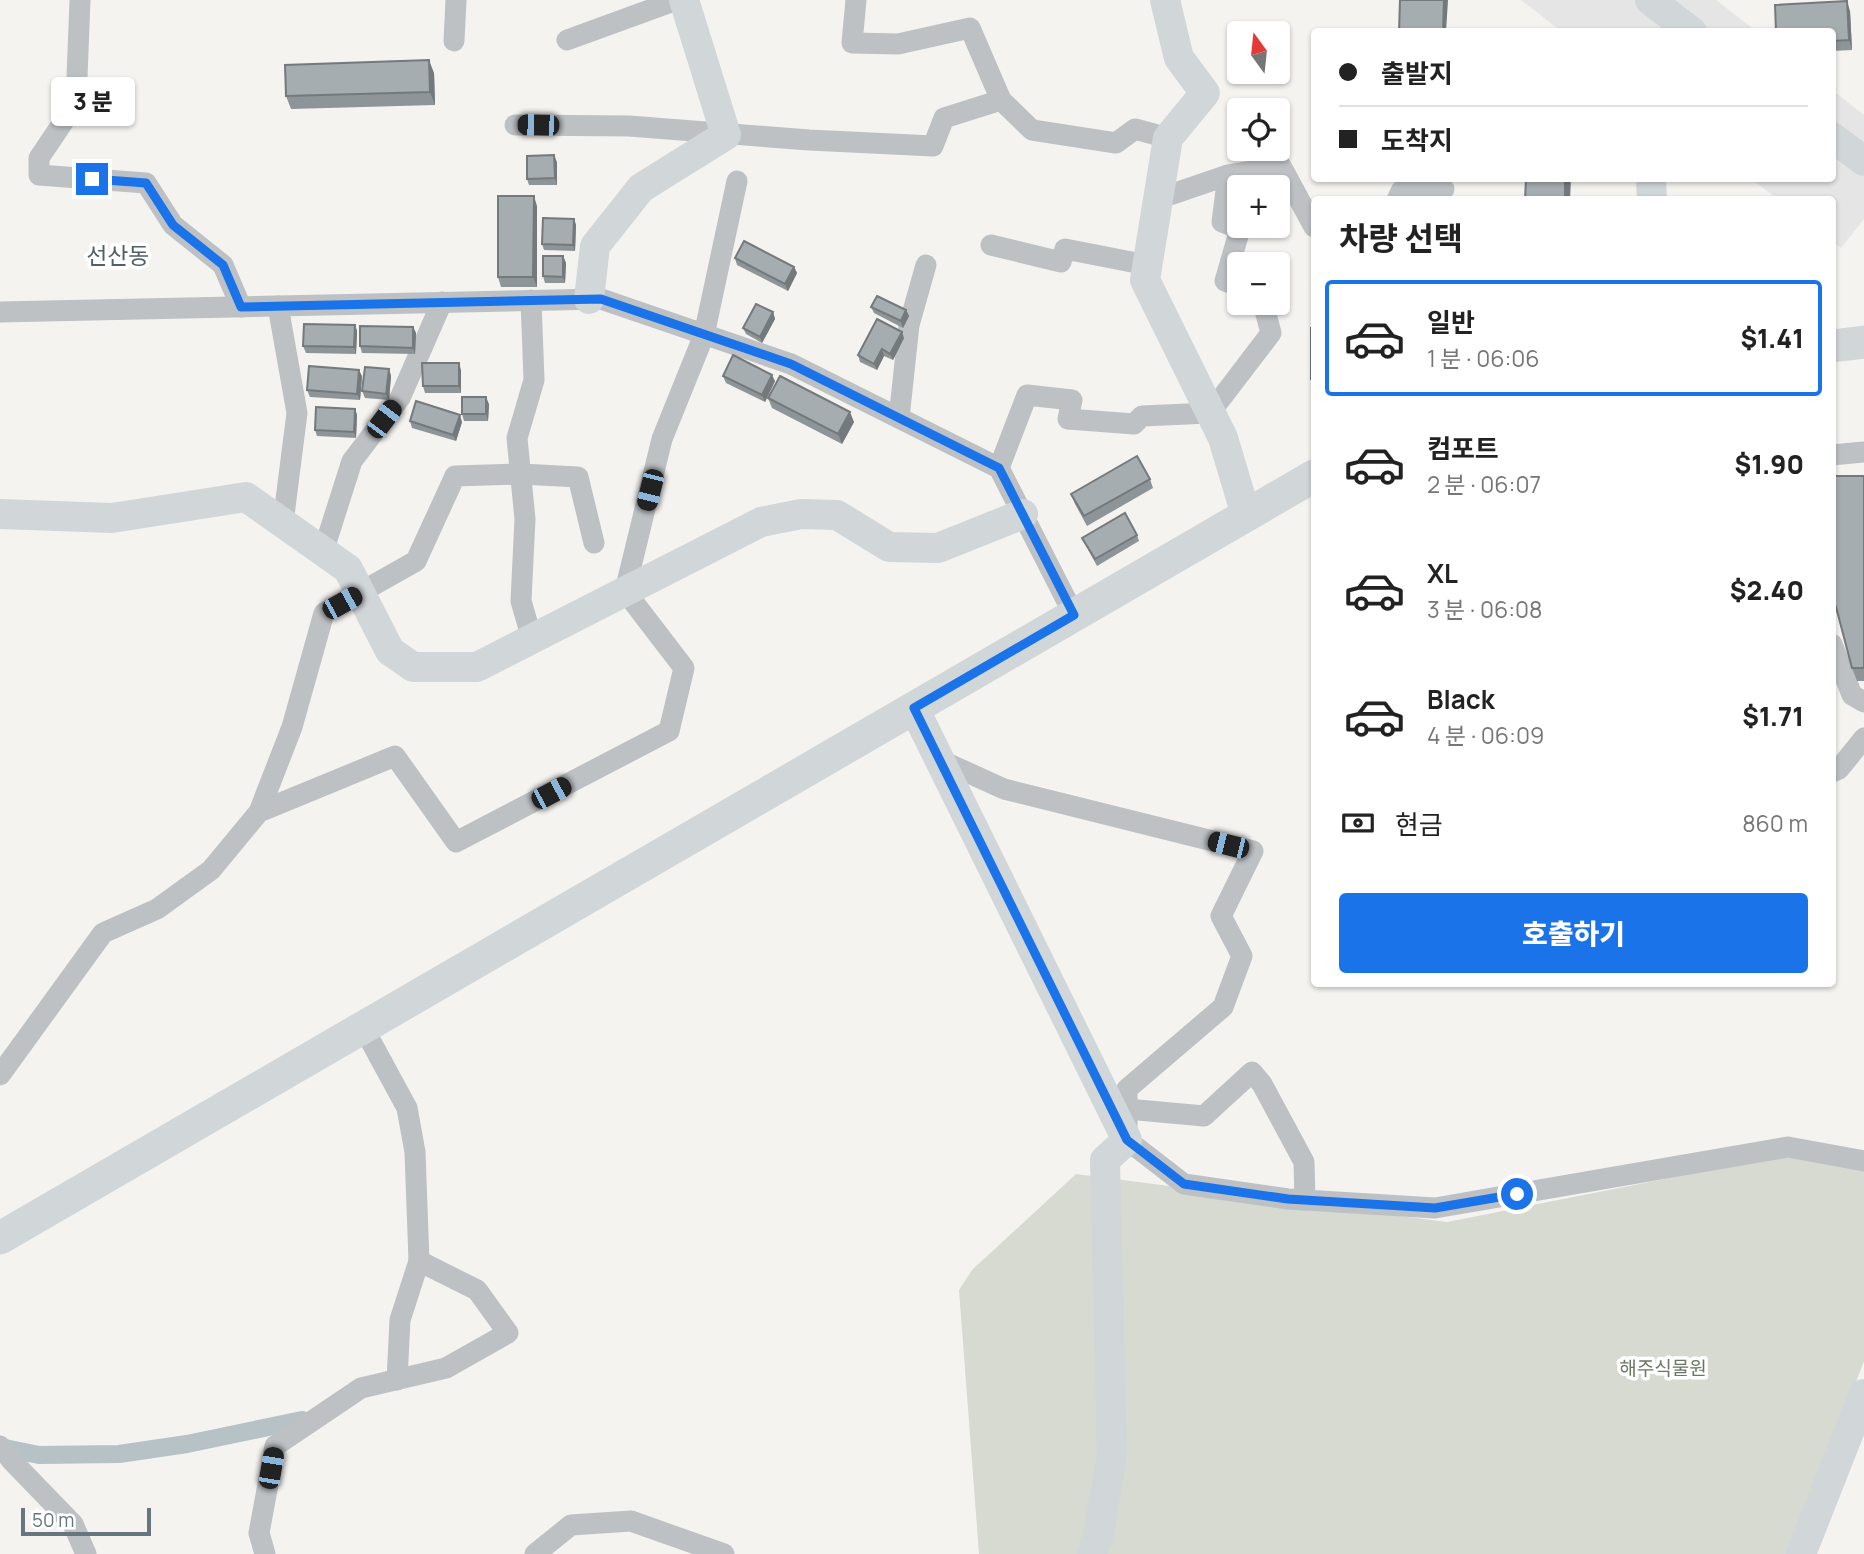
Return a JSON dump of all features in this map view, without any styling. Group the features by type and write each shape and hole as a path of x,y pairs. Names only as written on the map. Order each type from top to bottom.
{"main road":[{"path":"1836,346 1864,342"},
{"path":"0,1238 1311,478"}],"street":[{"path":"80,0 76,103 39,158 39,175 146,183 173,225 223,265 241,307"},
{"path":"454,41 456,0"},
{"path":"568,40 677,0"},
{"path":"684,0 726,135"},
{"path":"856,0 852,43 898,44 970,28 1001,100 1032,130 1116,143 1135,129 1168,138"},
{"path":"1165,0 1179,58 1205,93 1168,138 1145,280 1223,438 1246,515"},
{"path":"1655,9 1686,28"},
{"path":"514,125 629,126 726,135 933,146 944,118 1001,100"},
{"path":"589,299 595,246 641,188 726,135"},
{"path":"1836,140 1864,161"},
{"path":"1228,175 1281,166 1286,175"},
{"path":"1158,199 1227,175"},
{"path":"625,591 662,439 705,335 737,181"},
{"path":"1227,183 1222,222 1227,224"},
{"path":"1290,183 1311,221"},
{"path":"1399,196 1401,191 1444,189"},
{"path":"991,245 1061,262 1065,249 1147,265"},
{"path":"899,418 909,325 926,265"},
{"path":"0,312 601,299 791,364 999,468 1074,615"},
{"path":"531,300 534,380 517,438 525,519 521,601 533,639"},
{"path":"323,552 352,461 400,398 442,302"},
{"path":"278,306 297,413 283,523"},
{"path":"1210,413 1271,333 1266,315"},
{"path":"999,468 1027,395 1072,400 1068,419 1134,424 1142,416 1210,413"},
{"path":"1836,454 1864,452"},
{"path":"0,1075 103,933 156,909 211,870 259,812 292,727 324,613 416,561 455,476 521,474 578,477 594,543"},
{"path":"0,514 111,518 246,497 348,569 390,651 413,667 477,667 761,522 800,513 836,515 890,547 938,548 1023,514"},
{"path":"259,812 395,756 456,842 670,731 684,668 625,591"},
{"path":"1836,654 1852,695 1864,702"},
{"path":"914,708 1127,1140 1184,1184 1305,1200 1435,1208 1788,1147 1864,1161"},
{"path":"1836,770 1864,738"},
{"path":"940,760 1004,789 1253,851 1221,916 1242,956 1223,1007 1127,1090 1127,1140 1105,1160 1112,1454 1098,1536 1092,1554"},
{"path":"363,1027 407,1108 415,1153 419,1261 400,1320 397,1380"},
{"path":"1127,1109 1204,1116 1252,1072 1262,1084 1304,1163 1305,1200"},
{"path":"265,1554 259,1534 275,1446 361,1388 446,1368 508,1333 477,1290 419,1261"},
{"path":"1801,1554 1864,1394"},
{"path":"6,1454 73,1524 86,1554"},
{"path":"535,1554 570,1525 631,1521 724,1554"}],"shaded area":[{"path":"1521,0 1716,0 1752,28 1557,28"},
{"path":"1836,93 1864,115 1864,219 1841,248 1836,244 1836,196 1774,196 1755,182 1836,182"}],"green space":[{"name":"해주식물원","path":"1786,1155 1864,1166 1864,1361 1791,1554 979,1554 959,1290 972,1270 1076,1174 1447,1222"}],"building":[{"path":"1400,0 1444,0 1443,28 1399,28"},
{"path":"1847,1 1849,40 1836,41 1836,28 1776,28 1775,5"},
{"path":"429,60 430,92 286,96 285,65"},
{"path":"554,155 555,178 527,179 527,156"},
{"path":"1526,182 1565,182 1565,196 1525,196"},
{"path":"498,196 534,196 533,277 498,277"},
{"path":"543,218 574,219 573,245 542,244"},
{"path":"744,241 794,267 785,284 735,258"},
{"path":"543,256 563,256 563,277 543,276"},
{"path":"877,296 906,310 901,321 871,307"},
{"path":"756,304 773,312 760,337 743,328"},
{"path":"877,319 902,332 890,354 882,349 874,364 858,355"},
{"path":"304,324 355,325 354,347 303,346"},
{"path":"360,326 413,327 413,348 360,346"},
{"path":"733,355 772,375 762,395 723,376"},
{"path":"422,363 459,363 459,386 423,386"},
{"path":"309,366 359,370 357,394 307,390"},
{"path":"365,367 389,369 386,394 362,391"},
{"path":"780,376 850,412 838,434 768,398"},
{"path":"462,397 486,397 486,414 462,414"},
{"path":"416,401 460,415 453,435 410,421"},
{"path":"316,407 355,409 354,432 315,430"},
{"path":"1137,456 1150,479 1084,516 1071,494"},
{"path":"1836,476 1864,476 1864,668 1852,668 1836,607"},
{"path":"1125,513 1137,535 1095,559 1082,538"}],"waterway":[{"path":"0,1447 39,1455 119,1454 187,1444 302,1420"}],"district":[{"name":"선산동","path":"118,256"}],"route":[{"path":"92,179 146,183 173,225 223,265 241,307 601,299 791,364 999,468 1074,615 914,708 1127,1140 1184,1184 1288,1199 1435,1208 1517,1194"}]}
